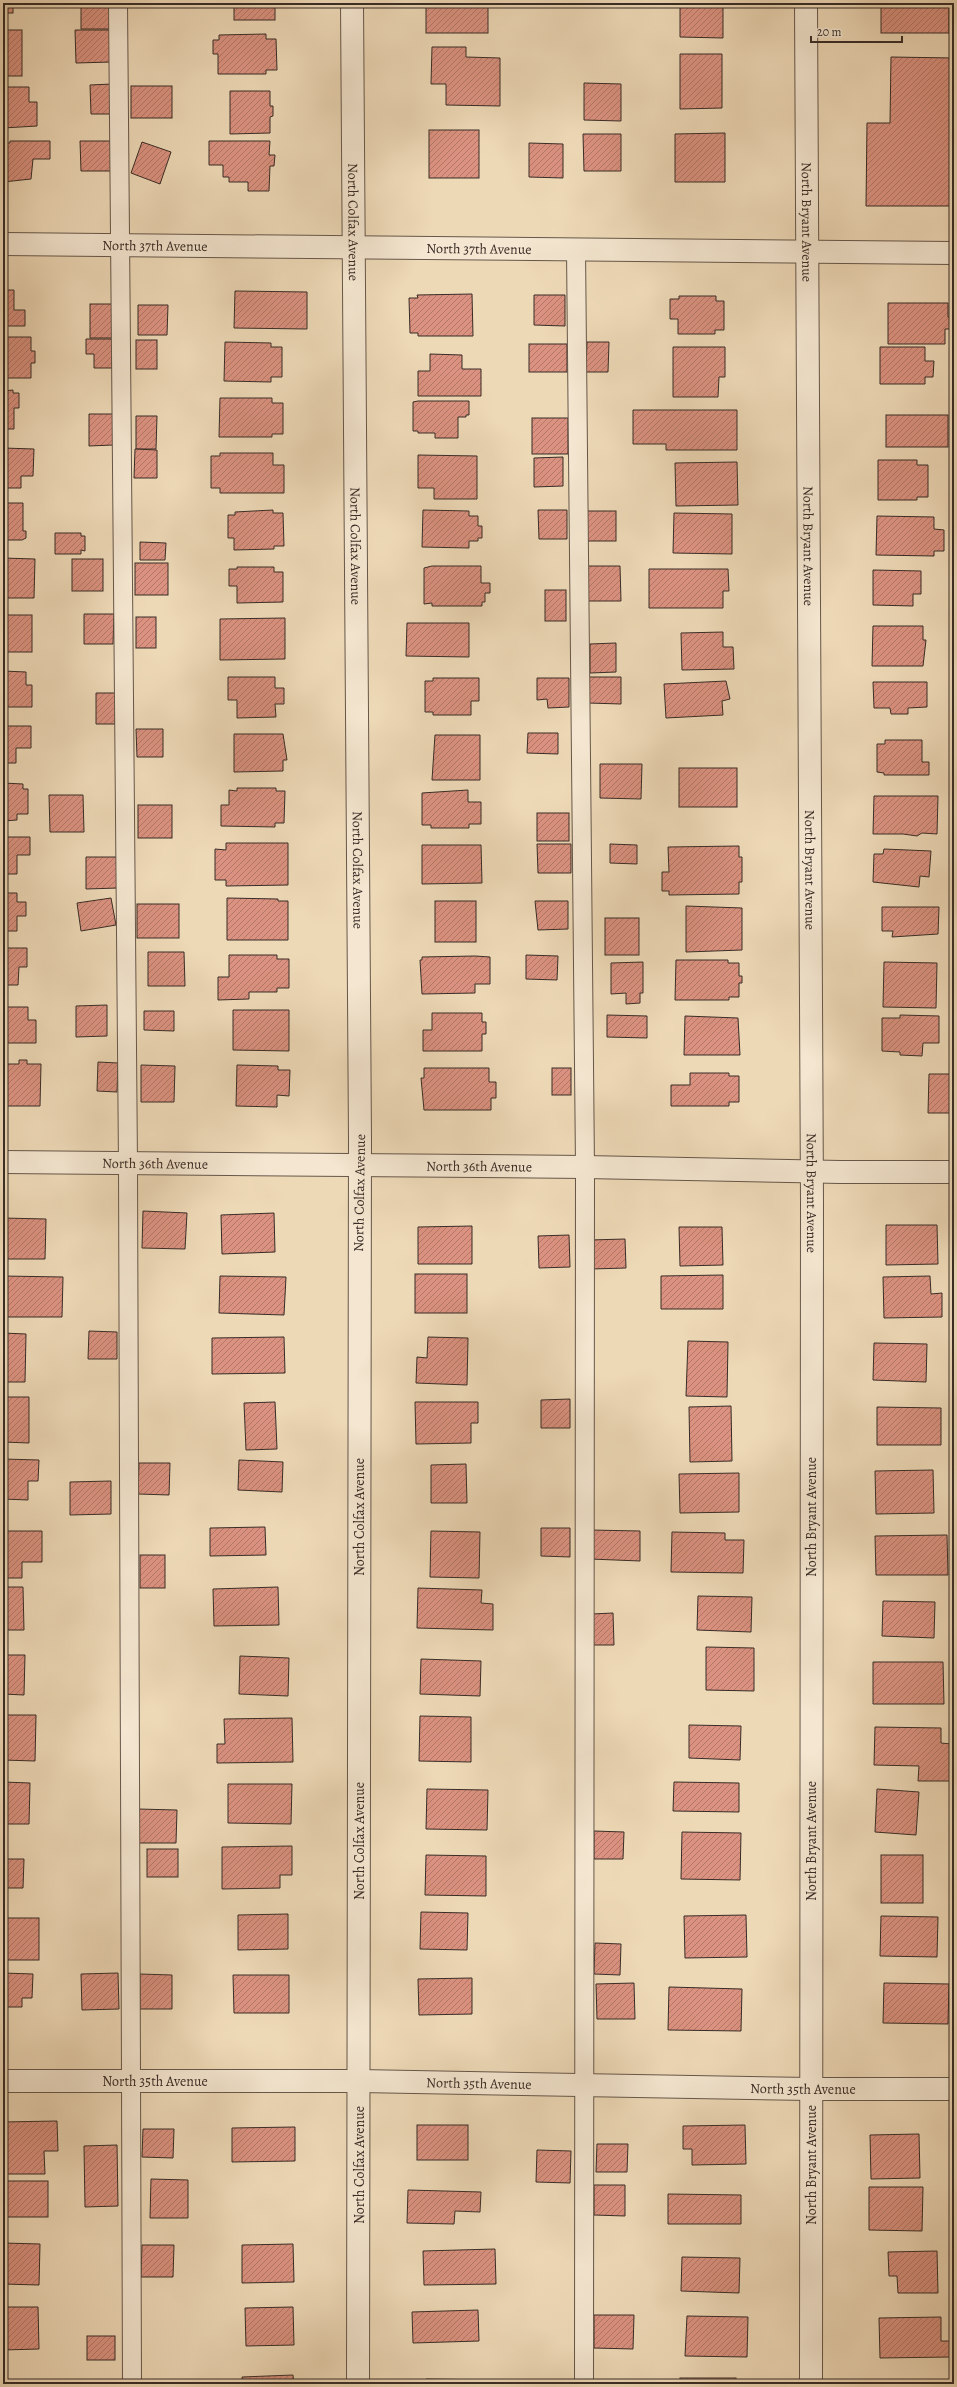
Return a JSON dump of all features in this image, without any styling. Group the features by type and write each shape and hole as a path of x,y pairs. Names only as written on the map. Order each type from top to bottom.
{"street":[{"name":"North Colfax Avenue","path":"352,3 360,1165 358,2384"},
{"name":"North Bryant Avenue","path":"806,3 812,2384"},
{"name":"North 37th Avenue","path":"3,244 954,253"},
{"name":"North 36th Avenue","path":"3,1162 585,1167 810,1172 954,1172"},
{"name":"North 35th Avenue","path":"3,2081 130,2083 359,2081 811,2089 954,2089"}],"lane":[{"path":"118,3 128,1164 132,2384"},
{"path":"576,249 585,1167 583,2085 584,2384"}],"building":[{"path":"3,3 13,3 13,13 3,13"},
{"path":"81,3 110,3 110,29 81,29"},
{"path":"234,3 275,3 275,20 234,20"},
{"path":"426,3 488,3 488,33 426,33"},
{"path":"582,3 617,3 617,7 582,6"},
{"path":"680,3 723,3 723,38 680,37"},
{"path":"881,3 949,3 949,33 881,33"},
{"path":"3,30 22,30 22,76 3,76"},
{"path":"75,30 110,30 111,62 76,63"},
{"path":"266,34 266,39 276,39 277,70 266,70 266,74 218,74 218,54 213,54 213,40 219,40 219,35"},
{"path":"432,47 466,47 466,57 500,58 500,106 446,105 446,84 431,84"},
{"path":"680,54 722,54 722,108 680,109"},
{"path":"891,57 954,58 954,206 866,206 867,123 890,123"},
{"path":"584,83 621,84 621,121 584,120"},
{"path":"112,84 112,114 91,114 90,85"},
{"path":"131,86 172,86 172,118 131,118"},
{"path":"3,87 29,87 29,102 37,102 37,126 3,128"},
{"path":"230,91 270,91 270,106 273,106 273,116 270,117 270,133 230,134"},
{"path":"429,130 479,130 479,178 429,178"},
{"path":"725,133 725,182 675,182 675,134"},
{"path":"583,134 621,134 621,171 584,171"},
{"path":"10,141 50,141 50,159 33,159 31,179 3,182 3,143 10,143"},
{"path":"80,141 112,141 113,171 81,171"},
{"path":"209,141 270,141 269,155 275,155 274,166 270,166 269,191 248,191 248,182 229,182 229,177 223,177 223,165 209,165"},
{"path":"142,142 171,152 160,184 131,173"},
{"path":"529,143 563,144 563,178 529,177"},
{"path":"3,290 14,290 14,310 25,310 25,326 3,326"},
{"path":"235,291 307,292 307,329 234,328"},
{"path":"472,294 473,336 418,336 418,333 410,333 409,298 418,298 417,295"},
{"path":"534,295 565,295 565,326 534,325"},
{"path":"679,296 716,296 716,301 724,301 724,330 715,330 715,334 678,334 678,319 670,319 670,299 679,299"},
{"path":"888,303 948,303 948,317 953,317 953,329 945,329 945,344 888,344"},
{"path":"90,304 112,304 112,338 90,338"},
{"path":"138,305 168,305 167,335 138,335"},
{"path":"3,337 31,337 31,351 35,351 35,363 31,363 31,378 3,378"},
{"path":"86,339 112,339 112,368 94,368 94,354 86,354"},
{"path":"136,340 157,340 157,369 136,369"},
{"path":"225,342 271,343 271,347 282,347 282,377 271,377 271,382 224,381"},
{"path":"587,342 609,342 608,372 586,372"},
{"path":"529,344 567,344 567,372 529,372"},
{"path":"673,347 725,347 725,377 719,377 718,397 673,397"},
{"path":"880,347 925,347 925,361 934,361 933,377 925,377 925,384 880,384"},
{"path":"951,347 954,347 954,360 951,360"},
{"path":"430,354 462,355 462,369 481,369 481,396 418,396 418,371 430,371"},
{"path":"13,390 13,393 19,393 19,408 14,408 14,429 3,429 3,391"},
{"path":"220,398 272,398 272,403 283,403 283,434 272,434 272,437 219,437"},
{"path":"469,401 469,415 466,415 466,417 458,417 458,438 435,438 435,433 418,433 418,431 413,431 413,402"},
{"path":"633,410 737,410 737,450 666,450 666,444 633,444"},
{"path":"89,414 113,414 113,445 89,446"},
{"path":"886,415 948,415 948,447 886,447"},
{"path":"136,416 157,416 156,449 136,449"},
{"path":"532,418 568,418 568,454 532,454"},
{"path":"3,448 34,449 33,476 21,476 21,488 3,488"},
{"path":"135,449 157,450 157,478 134,478"},
{"path":"220,453 273,453 273,465 284,465 284,493 220,493 220,488 211,488 211,456 220,456"},
{"path":"418,455 477,456 477,499 434,499 434,488 418,488"},
{"path":"563,457 563,486 534,487 534,458"},
{"path":"878,460 917,460 917,465 928,465 928,497 917,497 917,500 878,500"},
{"path":"737,462 738,505 676,506 675,463"},
{"path":"3,503 23,503 23,531 26,531 26,538 22,540 3,540"},
{"path":"273,510 273,513 283,513 284,546 274,546 274,549 234,550 234,538 228,538 228,515 235,515 235,512"},
{"path":"423,510 469,511 469,516 478,516 478,526 482,526 482,538 478,538 478,541 469,541 469,548 422,547"},
{"path":"538,510 567,510 567,539 539,539"},
{"path":"587,511 616,511 616,541 587,541"},
{"path":"674,513 732,514 732,554 673,553"},
{"path":"877,516 934,517 934,529 944,530 944,551 934,551 934,556 876,555"},
{"path":"55,533 81,533 81,536 85,536 85,551 81,550 81,554 55,554"},
{"path":"140,542 166,543 165,560 140,560"},
{"path":"3,558 35,559 34,598 3,598"},
{"path":"72,559 103,559 103,591 72,591"},
{"path":"135,563 168,563 168,595 135,595"},
{"path":"432,566 481,566 481,583 490,583 490,593 485,593 485,602 482,602 482,606 432,606 432,603 424,604 424,568"},
{"path":"587,566 620,566 621,601 587,601"},
{"path":"237,567 274,567 274,572 283,572 283,602 237,603 237,586 229,586 229,569 237,569"},
{"path":"649,569 728,569 729,591 723,591 723,608 649,608"},
{"path":"873,570 921,571 921,594 913,594 913,606 873,605"},
{"path":"545,590 566,590 566,621 545,621"},
{"path":"84,614 114,614 113,644 84,644"},
{"path":"3,615 32,615 32,652 3,652"},
{"path":"136,617 156,617 156,648 136,648"},
{"path":"285,618 285,659 220,660 220,619"},
{"path":"407,623 469,623 469,657 406,656"},
{"path":"873,626 923,626 923,640 926,640 923,666 872,666"},
{"path":"723,632 723,647 733,647 734,669 682,670 681,633"},
{"path":"616,643 616,672 590,673 590,644"},
{"path":"3,671 26,672 26,685 32,685 32,707 3,707"},
{"path":"228,677 275,677 275,688 284,688 284,704 275,704 276,717 237,718 237,700 228,700"},
{"path":"589,677 621,677 621,704 588,703"},
{"path":"433,678 479,678 479,701 471,701 471,715 433,715 433,712 425,712 425,681 433,681"},
{"path":"537,678 569,678 569,707 548,708 547,699 537,700"},
{"path":"726,681 730,699 722,701 723,715 666,718 664,684"},
{"path":"873,682 927,682 927,707 908,708 908,714 891,714 890,708 874,708"},
{"path":"96,693 116,693 115,724 96,724"},
{"path":"3,726 31,726 31,748 16,748 16,763 3,763"},
{"path":"136,729 163,729 163,757 137,757"},
{"path":"528,733 558,733 558,754 527,753"},
{"path":"234,734 283,734 287,760 283,760 283,771 234,772"},
{"path":"435,735 480,735 480,780 432,780"},
{"path":"885,740 922,740 922,762 929,762 929,775 884,775 884,773 877,772 877,744 885,744"},
{"path":"600,764 642,764 641,799 600,798"},
{"path":"679,768 737,768 737,807 679,807"},
{"path":"3,783 23,784 23,789 28,789 28,814 17,814 17,820 3,821"},
{"path":"237,788 276,788 276,791 285,791 284,823 275,823 275,827 221,826 221,805 229,805 229,790 237,791"},
{"path":"468,790 468,802 481,802 481,824 469,824 469,828 431,828 431,825 422,825 422,793"},
{"path":"49,795 83,795 84,832 50,832"},
{"path":"874,796 938,796 937,834 922,833 917,836 903,834 873,834"},
{"path":"138,805 172,805 172,838 138,838"},
{"path":"537,813 569,813 569,841 537,841"},
{"path":"3,837 30,837 30,855 17,855 17,874 3,874"},
{"path":"226,843 288,843 288,885 226,886 226,880 215,880 215,849 226,850"},
{"path":"537,844 571,844 571,873 538,873"},
{"path":"610,844 637,845 637,864 610,863"},
{"path":"422,845 481,845 482,883 422,884"},
{"path":"739,846 739,857 742,857 742,882 739,882 739,894 669,895 669,891 662,891 662,872 669,872 668,847"},
{"path":"884,849 931,851 929,877 920,876 919,887 873,882 874,854 883,854"},
{"path":"86,857 118,857 118,888 86,889"},
{"path":"3,893 17,893 17,902 26,902 26,916 17,916 17,931 3,931"},
{"path":"111,898 116,925 81,931 77,903"},
{"path":"227,898 278,899 278,901 288,901 288,940 227,940"},
{"path":"435,901 476,901 476,942 435,942"},
{"path":"535,901 568,901 568,929 538,930"},
{"path":"137,904 179,904 179,938 137,938"},
{"path":"686,906 742,908 742,950 686,952"},
{"path":"882,907 939,907 938,934 892,937 893,931 882,931"},
{"path":"605,918 639,918 639,955 605,955"},
{"path":"3,948 27,948 27,967 19,967 18,985 3,985"},
{"path":"148,952 184,952 185,986 148,986"},
{"path":"229,955 277,955 277,959 289,959 289,988 277,988 277,992 249,992 249,999 218,1000 218,977 229,977"},
{"path":"526,955 558,956 557,980 526,979"},
{"path":"422,957 490,957 490,984 475,984 475,993 422,994 420,960 422,960"},
{"path":"676,960 728,960 728,963 739,963 739,976 742,976 742,983 739,983 739,997 729,997 729,1000 675,1000"},
{"path":"643,962 643,993 640,993 640,1003 626,1004 626,993 611,994 611,963"},
{"path":"884,962 937,963 936,1008 883,1007"},
{"path":"107,1005 107,1036 76,1037 76,1006"},
{"path":"3,1007 28,1007 28,1020 36,1020 36,1043 3,1043"},
{"path":"233,1010 289,1010 289,1051 233,1050"},
{"path":"144,1011 174,1011 174,1031 144,1030"},
{"path":"432,1013 482,1013 482,1022 486,1022 486,1034 482,1034 482,1051 423,1051 423,1030 432,1030"},
{"path":"607,1015 647,1016 647,1038 607,1037"},
{"path":"900,1015 939,1016 939,1043 923,1043 922,1056 900,1055 900,1052 882,1051 882,1018 900,1018"},
{"path":"685,1016 738,1018 740,1055 684,1055"},
{"path":"19,1060 27,1060 27,1064 41,1064 40,1106 3,1106 3,1064 19,1064"},
{"path":"98,1062 118,1063 117,1092 97,1091"},
{"path":"141,1065 175,1066 174,1102 141,1102"},
{"path":"237,1065 278,1066 278,1070 290,1070 289,1096 277,1095 277,1107 236,1106"},
{"path":"424,1068 489,1068 489,1082 496,1082 496,1098 491,1098 491,1110 424,1110 421,1078 424,1078"},
{"path":"552,1068 571,1068 571,1095 552,1095"},
{"path":"690,1073 729,1073 729,1076 739,1076 739,1102 729,1102 729,1106 671,1106 671,1085 690,1085"},
{"path":"929,1074 954,1074 954,1113 928,1113"},
{"path":"143,1211 187,1213 185,1249 142,1248"},
{"path":"274,1213 275,1252 222,1254 221,1215"},
{"path":"3,1218 46,1219 45,1259 3,1259"},
{"path":"886,1225 937,1225 938,1264 886,1265"},
{"path":"472,1226 472,1264 418,1264 418,1227"},
{"path":"679,1227 722,1227 723,1265 680,1266"},
{"path":"569,1235 570,1267 539,1268 538,1236"},
{"path":"625,1239 626,1268 591,1269 590,1240"},
{"path":"415,1274 467,1274 467,1313 415,1313"},
{"path":"723,1275 723,1309 661,1309 661,1276"},
{"path":"3,1276 63,1277 62,1317 3,1317"},
{"path":"220,1276 286,1277 284,1315 219,1313"},
{"path":"930,1276 931,1294 942,1293 942,1317 884,1318 883,1277"},
{"path":"89,1331 117,1332 117,1359 88,1359"},
{"path":"3,1333 26,1334 25,1382 3,1382"},
{"path":"284,1337 285,1373 212,1374 212,1338"},
{"path":"428,1337 468,1338 467,1385 416,1383 417,1357 427,1358"},
{"path":"688,1341 728,1342 727,1397 686,1396"},
{"path":"874,1343 927,1344 926,1382 873,1380"},
{"path":"3,1397 29,1397 29,1443 3,1442"},
{"path":"570,1399 570,1428 541,1428 541,1400"},
{"path":"275,1402 277,1449 246,1450 244,1403"},
{"path":"415,1402 478,1402 478,1423 471,1423 471,1443 416,1444"},
{"path":"731,1406 732,1461 690,1462 689,1407"},
{"path":"877,1407 941,1408 941,1445 877,1445"},
{"path":"3,1459 39,1460 38,1481 28,1481 28,1500 3,1499"},
{"path":"239,1460 283,1462 282,1492 238,1490"},
{"path":"139,1463 170,1463 169,1495 138,1494"},
{"path":"466,1464 467,1503 431,1503 431,1465"},
{"path":"933,1470 934,1513 876,1514 875,1471"},
{"path":"739,1473 739,1512 680,1513 679,1474"},
{"path":"111,1481 111,1514 70,1515 70,1482"},
{"path":"265,1527 266,1555 210,1556 210,1528"},
{"path":"541,1528 570,1528 570,1557 541,1556"},
{"path":"590,1530 640,1531 640,1561 590,1559"},
{"path":"3,1531 42,1531 42,1562 22,1562 22,1578 3,1578"},
{"path":"431,1531 480,1532 479,1578 430,1577"},
{"path":"672,1532 725,1533 725,1540 744,1540 743,1573 671,1572"},
{"path":"947,1535 948,1575 876,1575 875,1536"},
{"path":"140,1555 165,1555 165,1588 140,1588"},
{"path":"3,1587 23,1587 24,1630 3,1630"},
{"path":"278,1587 279,1625 214,1626 213,1589"},
{"path":"418,1588 482,1590 481,1603 493,1604 493,1630 417,1628"},
{"path":"698,1596 752,1597 751,1632 697,1630"},
{"path":"883,1601 935,1602 934,1638 882,1636"},
{"path":"613,1613 614,1645 593,1645 592,1614"},
{"path":"706,1647 754,1648 754,1691 706,1690"},
{"path":"3,1655 25,1655 24,1695 3,1694"},
{"path":"240,1656 289,1658 288,1696 239,1694"},
{"path":"421,1659 481,1661 480,1696 420,1694"},
{"path":"873,1662 943,1662 944,1704 873,1704"},
{"path":"3,1715 36,1715 35,1761 3,1760"},
{"path":"420,1716 471,1717 471,1762 419,1761"},
{"path":"292,1718 293,1762 217,1763 217,1744 225,1744 224,1719"},
{"path":"689,1725 741,1726 740,1760 689,1758"},
{"path":"875,1727 941,1728 941,1743 951,1744 950,1781 918,1781 919,1766 874,1765"},
{"path":"3,1782 30,1783 29,1824 3,1824"},
{"path":"674,1782 739,1783 739,1812 673,1811"},
{"path":"228,1784 292,1784 291,1824 228,1823"},
{"path":"427,1789 488,1790 487,1830 426,1829"},
{"path":"877,1789 919,1792 916,1835 875,1832"},
{"path":"138,1809 177,1810 176,1843 138,1843"},
{"path":"594,1831 624,1832 623,1859 594,1859"},
{"path":"682,1832 741,1833 740,1880 681,1879"},
{"path":"292,1846 292,1875 280,1875 280,1888 222,1889 222,1847"},
{"path":"147,1849 178,1849 178,1877 147,1877"},
{"path":"426,1855 486,1856 486,1896 425,1895"},
{"path":"881,1855 923,1855 923,1903 881,1903"},
{"path":"3,1859 24,1859 23,1888 3,1888"},
{"path":"421,1912 468,1913 467,1950 420,1949"},
{"path":"288,1914 288,1949 238,1950 238,1915"},
{"path":"746,1915 747,1957 685,1958 684,1916"},
{"path":"881,1916 938,1917 937,1957 880,1956"},
{"path":"3,1918 39,1918 39,1960 3,1960"},
{"path":"595,1943 621,1944 620,1975 594,1974"},
{"path":"3,1973 33,1974 32,1998 22,1998 22,2007 3,2007"},
{"path":"118,1973 119,2009 82,2010 81,1974"},
{"path":"140,1974 172,1975 172,2009 140,2009"},
{"path":"233,1975 289,1975 289,2013 234,2013"},
{"path":"472,1978 472,2014 419,2015 418,1979"},
{"path":"634,1983 635,2019 597,2019 596,1984"},
{"path":"884,1983 949,1984 948,2024 883,2023"},
{"path":"669,1987 742,1989 741,2031 668,2030"},
{"path":"57,2121 58,2151 44,2151 45,2174 3,2174 3,2122"},
{"path":"417,2125 468,2125 468,2160 417,2160"},
{"path":"745,2125 746,2164 692,2165 692,2149 683,2149 683,2126"},
{"path":"295,2127 295,2161 232,2162 232,2128"},
{"path":"143,2129 174,2129 173,2158 142,2157"},
{"path":"919,2134 920,2178 871,2179 870,2135"},
{"path":"597,2144 628,2144 627,2172 596,2172"},
{"path":"117,2145 118,2206 85,2207 84,2146"},
{"path":"537,2150 571,2151 570,2183 536,2182"},
{"path":"151,2179 188,2180 188,2218 150,2218"},
{"path":"3,2181 48,2181 48,2217 3,2217"},
{"path":"594,2185 625,2185 625,2216 594,2215"},
{"path":"869,2187 923,2187 922,2231 869,2230"},
{"path":"408,2190 481,2192 480,2212 455,2211 454,2224 407,2223"},
{"path":"668,2194 741,2195 741,2224 668,2224"},
{"path":"3,2243 40,2244 39,2285 3,2284"},
{"path":"293,2244 294,2282 242,2283 242,2245"},
{"path":"142,2245 174,2245 173,2277 141,2277"},
{"path":"495,2249 496,2284 424,2285 423,2251"},
{"path":"937,2251 938,2293 898,2293 897,2276 889,2276 888,2252"},
{"path":"682,2257 740,2258 739,2293 681,2291"},
{"path":"3,2307 38,2307 39,2349 3,2350"},
{"path":"293,2307 294,2345 246,2346 245,2308"},
{"path":"478,2310 479,2341 413,2343 412,2312"},
{"path":"594,2315 634,2315 633,2349 594,2348"},
{"path":"687,2316 748,2317 747,2357 685,2356"},
{"path":"941,2317 941,2341 951,2341 951,2357 880,2358 879,2318"},
{"path":"87,2336 115,2336 115,2360 87,2360"},
{"path":"293,2375 294,2384 242,2384 242,2377"},
{"path":"680,2378 736,2378 736,2384 680,2384"},
{"path":"426,2379 496,2380 496,2384 426,2384"}]}
